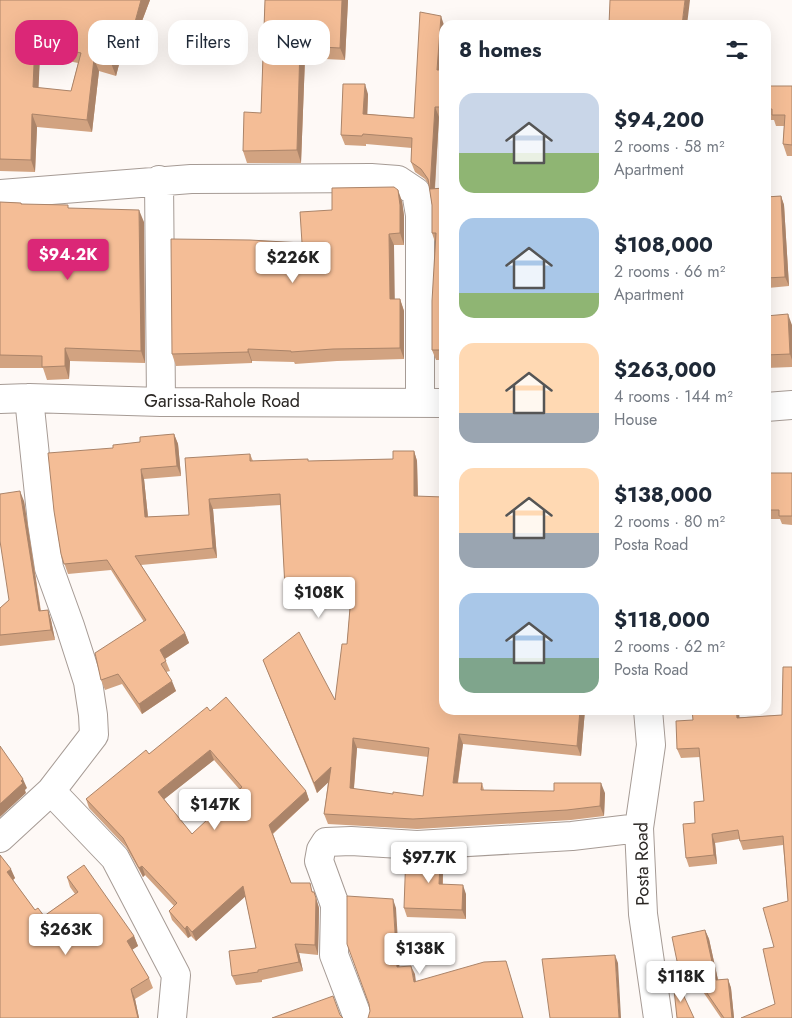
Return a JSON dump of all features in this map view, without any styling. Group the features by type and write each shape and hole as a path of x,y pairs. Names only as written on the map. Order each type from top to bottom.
{"street":[{"path":"0,194 159,180 371,178 398,180 416,192 420,215 432,402"},
{"path":"159,180 161,402"},
{"path":"0,838 51,791 94,735 88,682 49,568 42,523 37,460 29,398"},
{"name":"Garissa-Rahole Road","path":"0,399 29,398 161,402 432,402"},
{"path":"771,407 792,406"},
{"name":"Posta Road","path":"648,715 651,745 639,828 643,914 658,1018"},
{"path":"51,791 115,858 120,867 176,975 172,1018"},
{"path":"358,1018 334,955 335,905 319,861 321,850 326,842 351,841 417,845 572,836 639,828"}],"building":[{"path":"0,0 141,0 136,20 88,20 88,65 93,65 87,120 32,114 31,160 0,159"},
{"path":"265,0 342,0 340,48 330,48 330,20 264,20"},
{"path":"610,0 685,0 683,20 609,20"},
{"path":"420,12 441,16 441,20 439,20 437,70 439,70 439,107 435,107 430,189 439,188 439,350 432,350 432,301 436,233 432,233 432,205 428,179 421,169 411,162 412,138 363,134 362,136 341,135 343,84 365,84 363,114 414,118"},
{"path":"263,65 299,65 297,150 243,151 244,112 261,113"},
{"path":"771,86 792,86 792,145 783,144 785,115 772,115"},
{"path":"394,187 398,190 400,205 400,233 389,234 390,299 400,299 400,348 291,352 248,349 248,352 172,354 171,239 302,243 300,212 332,210 332,188"},
{"path":"781,196 785,277 771,278 771,197"},
{"path":"0,202 68,205 68,208 139,210 141,351 65,348 65,366 42,367 42,356 0,355"},
{"path":"788,314 790,354 771,355 771,316"},
{"path":"174,434 177,466 141,469 145,517 189,515 185,458 250,454 250,461 393,459 393,451 414,451 414,496 439,497 439,715 580,715 577,746 459,734 453,783 482,783 481,790 554,791 554,783 601,783 600,806 567,810 413,819 324,814 331,767 314,783 263,660 299,632 335,700 342,644 347,644 352,584 285,588 280,494 209,499 213,548 135,556 185,633 160,650 166,661 161,664 172,681 139,704 118,674 101,680 95,653 146,620 107,560 64,564 54,511 48,453 113,448 113,445 140,442 140,437","holes":["353,738 429,748 423,796 350,788"]},
{"path":"771,473 792,473 792,516 779,516 779,510 771,510"},
{"path":"20,491 39,611 48,610 51,630 0,635 0,608 9,600 0,541 0,494"},
{"path":"783,667 792,667 792,1018 741,1018 775,1004 763,949 774,947 763,908 788,901 783,836 740,841 738,830 712,834 714,855 686,858 683,824 695,823 694,802 704,801 699,748 677,749 676,721 693,720 692,715 737,715 737,718 782,715"},
{"path":"226,697 306,791 269,825 291,883 310,883 316,898 315,945 295,944 299,962 232,976 229,951 256,948 243,886 192,932 187,926 185,929 169,911 177,903 142,866 139,868 123,838 86,799 146,750 149,754 207,707 210,711","holes":["210,750 242,787 192,834 158,792"]},
{"path":"0,746 23,779 21,781 23,783 0,804"},
{"path":"439,850 437,863 440,863 439,884 463,885 462,910 404,908 406,851"},
{"path":"0,855 11,869 7,872 35,910 38,908 44,916 78,892 67,877 84,865 134,936 127,941 149,978 131,989 138,1018 0,1018"},
{"path":"347,896 393,899 397,967 411,966 414,982 484,962 506,961 523,1018 368,1018 369,1004 347,944"},
{"path":"705,930 716,980 728,979 732,1018 724,1018 696,977 682,985 672,937"},
{"path":"615,955 619,1018 550,1018 542,959"},
{"path":"676,979 694,1018 677,1018 673,980"},
{"path":"333,996 343,1018 272,1018"}]}
